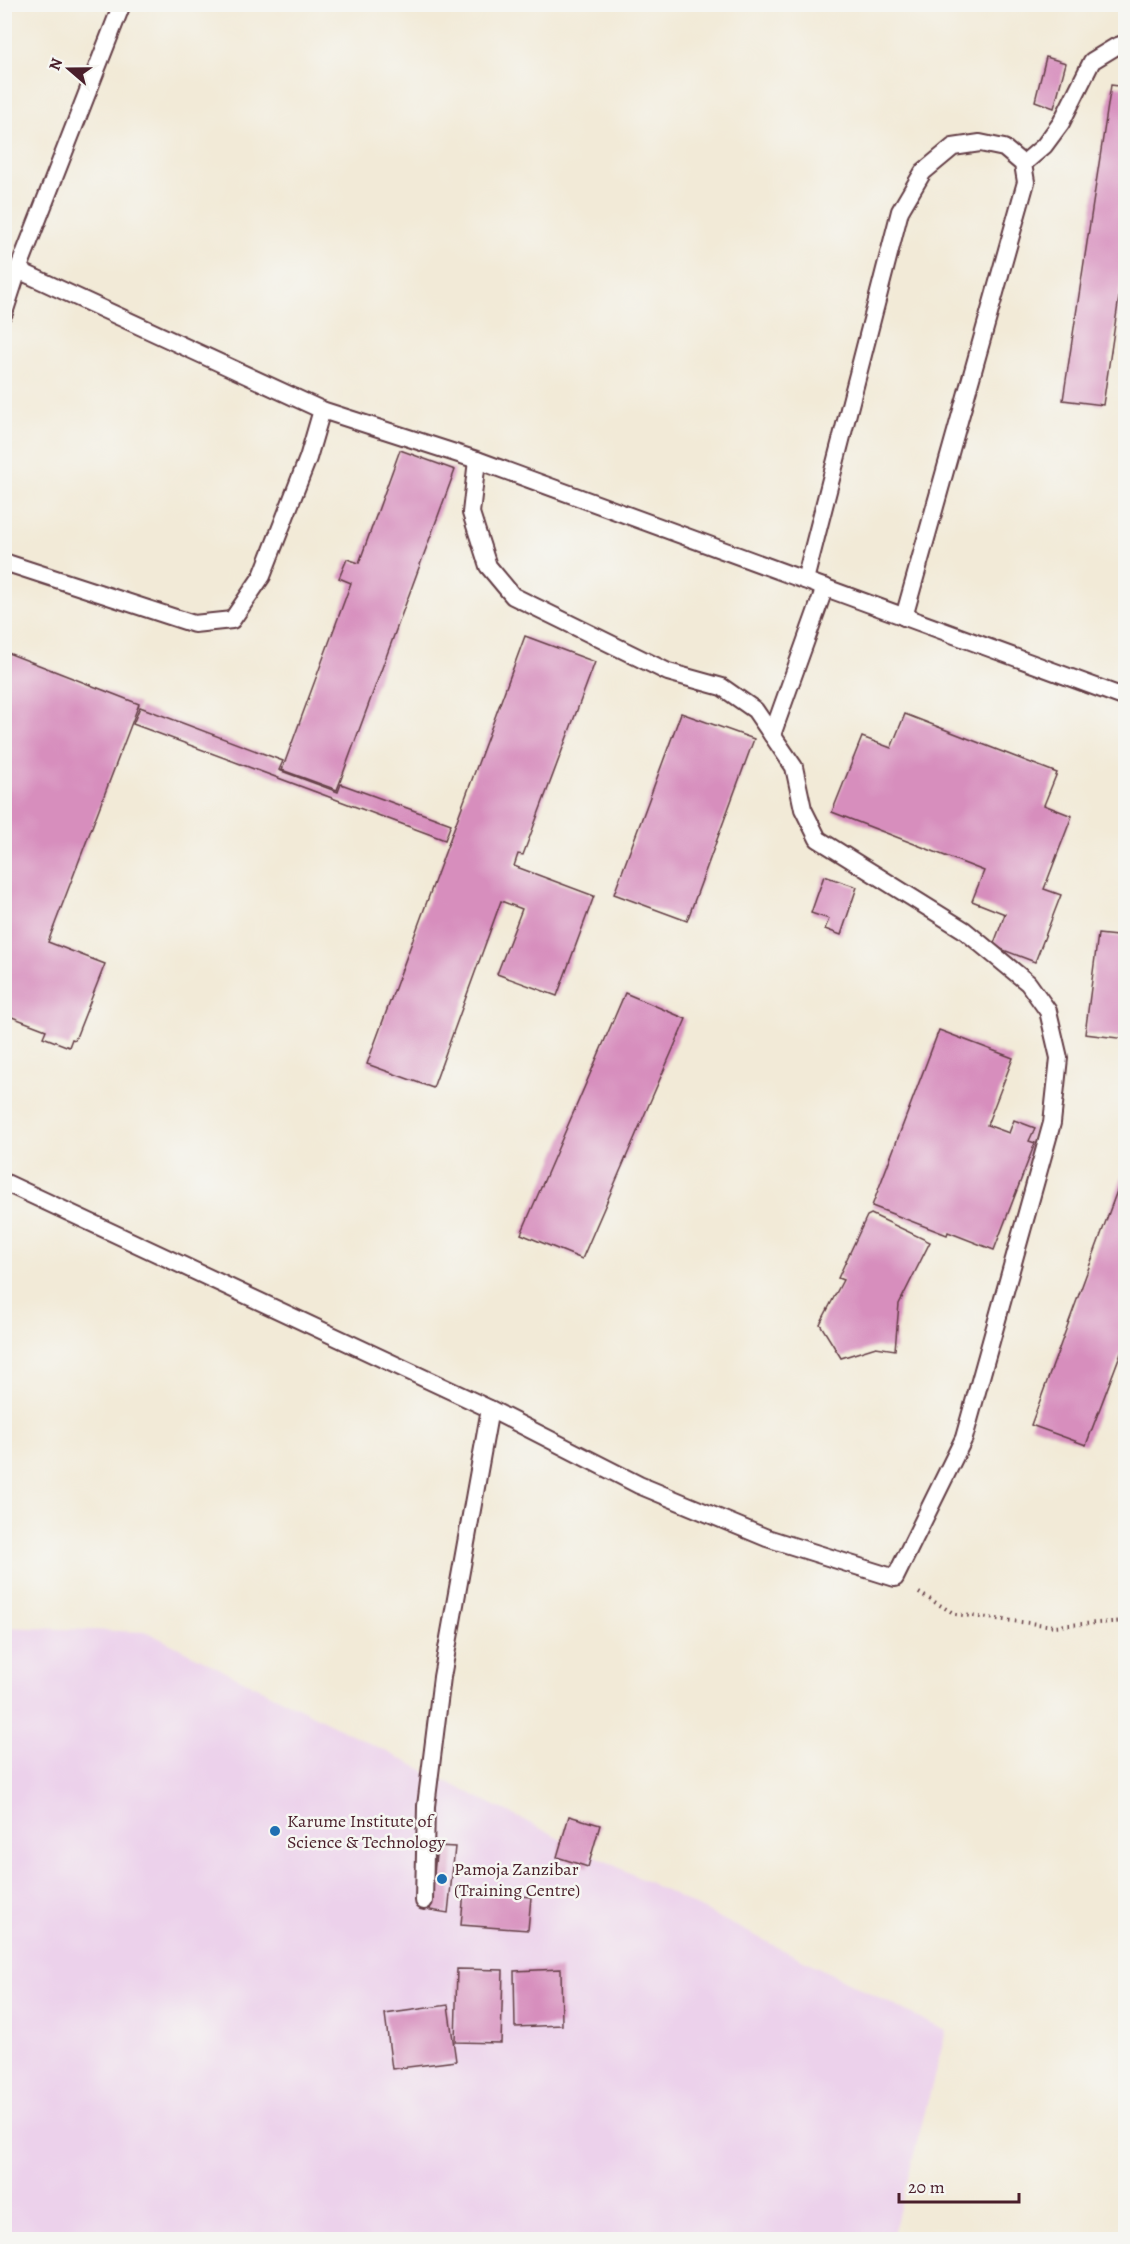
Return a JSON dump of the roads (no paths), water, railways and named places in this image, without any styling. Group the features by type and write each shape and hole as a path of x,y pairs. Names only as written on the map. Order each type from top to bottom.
{"lane":[{"path":"4,313 18,270 122,4"},
{"path":"1023,164 1044,146 1061,123 1092,61 1115,46 1125,43"},
{"path":"805,580 900,211 923,172 953,147 980,143 1004,148 1023,164 1026,182 904,617"},
{"path":"18,270 322,410 477,460 1125,698"},
{"path":"4,562 194,624 232,620 262,576 308,458 322,410"},
{"path":"4,1182 490,1408 639,1485 767,1538 895,1578 964,1438 1052,1123 1059,1058 1048,1011 1028,983 964,930 818,839 802,809 794,767 755,710 722,687 668,672 513,596 488,566 471,513 477,460"},
{"path":"772,735 825,587"},
{"path":"424,1901 426,1806 442,1677 490,1408"}],"place":[{"name":"Karume Institute of Science & Technology","path":"275,1831"},
{"name":"Pamoja Zanzibar (Training Centre)","path":"442,1879"}]}
